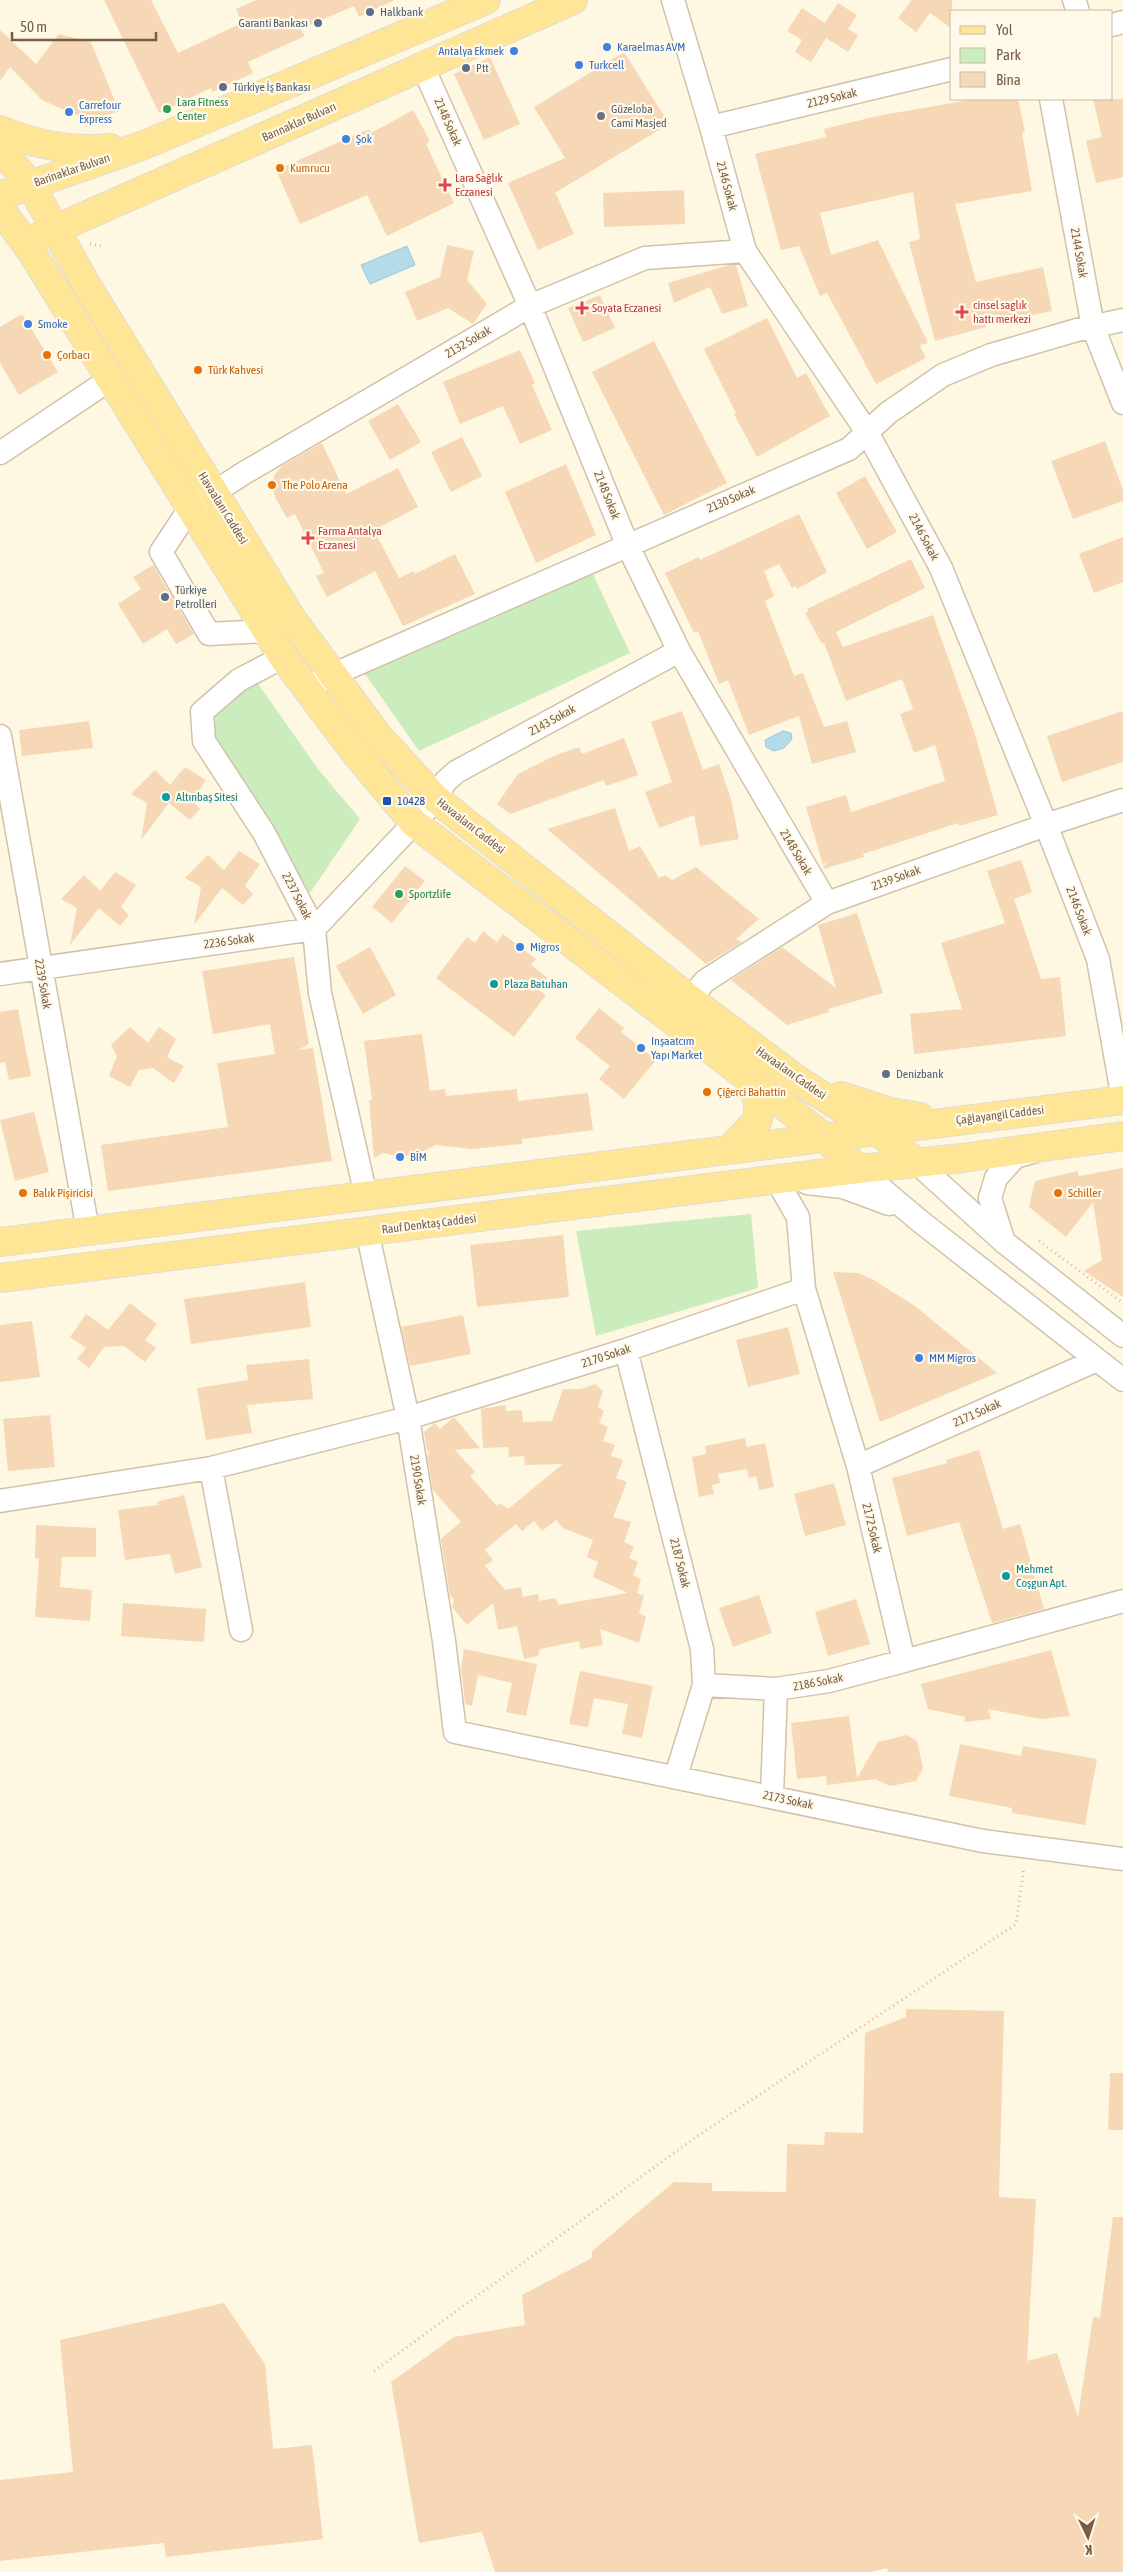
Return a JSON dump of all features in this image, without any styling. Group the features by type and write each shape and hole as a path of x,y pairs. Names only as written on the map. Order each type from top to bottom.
{"main road":[{"path":"0,130 27,141 63,148 88,150 144,145 486,0"},
{"name":"Barınaklar Bulvarı","path":"25,243 573,0"},
{"name":"Barinaklar Bulvarı","path":"0,196 144,145"},
{"name":"Havaalanı Caddesi","path":"0,148 30,184 86,284 292,619 378,736 436,799 690,999 800,1082 876,1130 917,1163"},
{"path":"86,284 82,243 91,225 110,206"},
{"path":"0,209 25,243 283,657 357,755 414,823 824,1137 858,1169"},
{"path":"730,1149 758,1120 758,1103 752,1081"},
{"path":"800,1082 891,1112 946,1122"},
{"name":"Çağlayangil Caddesi","path":"824,1137 1123,1100"},
{"path":"917,1163 1123,1136"},
{"path":"0,1242 824,1137"},
{"name":"Rauf Denktaş Caddesi","path":"0,1278 917,1163"}],"street":[{"name":"2146 Sokak","path":"673,0 712,126 745,252 867,432 941,568 1046,824 1098,959 1123,1100"},
{"name":"2148 Sokak","path":"423,68 530,306 626,544 679,651 827,903"},
{"name":"2129 Sokak","path":"712,126 950,70"},
{"name":"2144 Sokak","path":"1052,100 1093,326 1123,403"},
{"name":"2132 Sokak","path":"190,508 213,492 530,306 645,258 745,252"},
{"name":"2130 Sokak","path":"306,688 626,544 849,449 888,413 943,376 991,355 1093,326 1123,320"},
{"path":"0,453 109,380"},
{"path":"190,508 161,552 209,634 267,630"},
{"name":"2143 Sokak","path":"414,823 436,799 445,782 456,772 679,651"},
{"name":"2237 Sokak","path":"283,657 239,680 202,712 204,741 264,833 314,929 320,993 366,1196"},
{"name":"2239 Sokak","path":"0,736 88,1231"},
{"name":"2139 Sokak","path":"690,999 705,981 827,903 1046,824 1123,800"},
{"path":"314,929 414,823"},
{"name":"2236 Sokak","path":"0,974 314,929"},
{"path":"1004,1242 990,1198 996,1178 1015,1157 1068,1142"},
{"name":"Havaalanı Caddesi","path":"917,1163 1004,1242 1123,1336"},
{"path":"858,1169 908,1212 1123,1380"},
{"path":"770,1181 818,1183 843,1187 908,1212"},
{"name":"2172 Sokak","path":"770,1181 798,1217 804,1289 858,1466 904,1661"},
{"name":"2190 Sokak","path":"367,1232 408,1418 444,1641 455,1732"},
{"name":"2170 Sokak","path":"0,1501 211,1468 408,1418 626,1350 804,1289"},
{"name":"2187 Sokak","path":"626,1350 702,1649 704,1685 676,1776"},
{"name":"2171 Sokak","path":"858,1466 1097,1360"},
{"path":"211,1468 240,1630"},
{"path":"904,1661 1123,1601"},
{"name":"2186 Sokak","path":"772,1796 776,1689 829,1681 904,1661"},
{"path":"704,1685 776,1689"},
{"name":"2173 Sokak","path":"455,1732 676,1776 983,1841 1123,1859"}],"path":[{"path":"1034,1237 1123,1303"},
{"path":"374,2371 696,2137 1016,1924 1026,1846"}],"green space":[{"path":"591,570 630,653 419,751 363,671"},
{"path":"254,678 318,769 360,819 310,893 209,728 210,712"},
{"path":"751,1214 758,1288 596,1336 576,1231"}],"water":[{"path":"407,246 415,265 370,284 361,265"},
{"path":"783,731 791,733 792,739 784,748 774,751 766,747 765,740"}],"building":[{"path":"104,0 151,0 178,53 242,23 236,9 256,0 395,0 359,17 354,6 301,29 305,36 248,62 253,73 212,92 211,88 159,113"},
{"path":"912,0 952,0 950,28 930,13 916,32 898,18"},
{"path":"838,3 857,15 848,29 858,35 848,52 826,38 811,62 795,52 802,40 787,31 802,8 825,23"},
{"path":"0,30 36,64 59,34 91,42 119,111 90,121 42,100 10,67 0,81"},
{"name":"Güzeloba Cami Masjed","path":"624,52 669,124 553,194 556,194 574,234 538,250 508,183 565,158 534,107"},
{"path":"490,57 520,124 484,140 454,74"},
{"path":"1123,99 1123,177 1096,183 1086,141 1102,137 1093,100"},
{"path":"969,100 1018,100 1025,132 1022,133 1032,191 955,204 976,282 1043,267 1052,311 986,325 986,327 935,341 909,242 920,239 913,192 820,213 831,255 878,240 928,343 920,345 926,358 876,384 827,293 820,296 799,246 781,250 755,154 826,137 824,129 877,116"},
{"path":"413,110 430,141 426,144 454,203 387,236 367,195 300,224 276,170 369,129 371,133"},
{"path":"684,190 685,224 604,227 603,193"},
{"path":"447,245 474,251 467,280 487,304 473,324 448,308 417,321 405,292 440,277"},
{"path":"729,265 736,265 748,306 722,314 710,287 674,303 668,283"},
{"path":"600,295 615,328 583,342 568,308"},
{"path":"22,314 58,372 19,395 0,363 0,327"},
{"path":"767,318 797,378 806,373 830,416 757,457 734,414 736,413 704,349"},
{"path":"654,341 727,483 664,515 592,372"},
{"path":"520,350 535,383 532,385 552,430 520,444 503,406 460,424 443,382"},
{"path":"398,404 421,442 390,460 368,421"},
{"path":"462,437 482,476 451,492 431,452"},
{"path":"1105,441 1123,490 1123,501 1073,519 1051,461"},
{"path":"322,443 346,494 398,468 418,507 374,530 399,578 414,571 415,574 455,554 475,594 403,626 375,571 327,597 316,576 324,573 295,514 287,518 276,499 272,485 275,474 282,466"},
{"path":"566,464 596,535 536,563 505,492"},
{"path":"865,476 897,532 867,549 836,493"},
{"path":"799,514 827,572 797,589 796,586 792,588 779,564 764,571 774,596 765,601 794,676 803,673 824,727 847,721 856,752 812,764 799,716 749,735 728,680 719,684 698,631 694,633 665,573 699,557 700,560"},
{"path":"1123,537 1123,582 1094,593 1079,554"},
{"path":"911,559 925,588 836,632 843,647 933,615 974,731 998,815 959,826 958,823 863,854 864,857 823,869 827,861 823,865 806,807 846,795 851,812 945,781 935,745 914,753 900,714 913,709 902,679 846,701 824,643 822,644 805,613 808,612 807,609"},
{"name":"Türkiye Petrolleri","path":"153,565 194,634 176,644 167,629 143,644 118,604 141,589 133,577"},
{"path":"682,711 703,770 719,764 731,799 739,839 700,846 694,815 659,828 645,792 672,782 651,722"},
{"path":"1123,711 1123,762 1062,782 1047,736"},
{"path":"89,721 93,748 22,756 19,730"},
{"path":"624,738 638,775 606,786 604,780 510,814 497,804 518,774 554,756 579,747 582,754"},
{"name":"Altınbaş Sitesi","path":"185,767 206,780 192,801 200,809 190,820 169,803 141,840 147,803 131,794 155,770 170,785"},
{"path":"615,808 629,851 640,846 659,878 665,875 672,880 696,867 759,919 736,939 742,942 706,964 547,829"},
{"path":"239,851 260,864 245,886 253,894 243,905 222,888 194,925 201,887 185,878 208,855 224,870"},
{"path":"1021,860 1032,892 1014,899 1041,979 1060,977 1066,1036 914,1054 910,1014 962,1009 941,943 1005,923 987,871"},
{"name":"Sportzlife","path":"405,866 425,881 392,923 372,907"},
{"path":"115,872 136,885 121,907 129,915 120,926 99,908 70,945 77,908 61,899 84,875 100,891"},
{"path":"857,913 883,993 828,1009 829,1012 787,1025 731,980 782,947 836,988 818,925"},
{"name":"Plaza Batuhan","path":"483,931 497,942 503,934 536,959 531,965 548,978 539,990 546,995 514,1037 436,978 467,937 475,943"},
{"path":"370,947 396,995 363,1014 336,966"},
{"path":"294,957 309,1044 298,1050 313,1048 332,1161 108,1191 101,1145 228,1127 217,1063 275,1054 270,1024 213,1034 202,971"},
{"path":"599,1008 624,1028 621,1032 656,1060 624,1099 599,1079 610,1066 575,1038"},
{"path":"18,1009 31,1076 9,1080 5,1062 0,1063 0,1012"},
{"path":"130,1027 148,1043 159,1027 176,1039 167,1057 184,1066 174,1083 153,1068 139,1070 130,1087 109,1076 117,1056 111,1045"},
{"path":"422,1034 430,1091 445,1089 446,1096 517,1089 518,1101 588,1093 593,1130 522,1139 522,1144 471,1149 436,1145 416,1154 400,1157 383,1153 374,1158 369,1100 372,1100 364,1041"},
{"path":"34,1112 49,1172 15,1181 0,1120"},
{"path":"1123,1168 1123,1297 1084,1271 1102,1260 1093,1202 1066,1237 1029,1207 1035,1181 1077,1171 1079,1176"},
{"path":"563,1235 569,1297 477,1307 470,1245"},
{"name":"MM Migros","path":"833,1272 859,1273 872,1279 915,1306 997,1373 880,1422"},
{"path":"305,1282 311,1327 191,1344 184,1299"},
{"path":"130,1303 157,1324 145,1340 156,1348 145,1362 124,1346 104,1347 89,1368 77,1359 86,1348 70,1337 86,1314 108,1330"},
{"path":"463,1315 471,1354 410,1366 401,1327"},
{"path":"32,1321 40,1377 0,1382 0,1325"},
{"path":"788,1327 800,1374 748,1387 736,1340"},
{"path":"309,1359 313,1399 247,1405 252,1433 206,1440 197,1388 248,1380 246,1365"},
{"path":"595,1384 603,1391 598,1407 604,1411 599,1423 608,1427 603,1441 615,1445 611,1456 623,1460 616,1478 627,1482 613,1517 631,1522 624,1542 634,1547 629,1558 638,1562 633,1575 641,1579 637,1593 644,1596 639,1613 646,1617 639,1643 600,1629 603,1645 580,1649 579,1641 540,1649 538,1656 524,1659 517,1626 498,1630 493,1603 467,1625 452,1607 454,1600 450,1595 441,1539 461,1522 433,1490 427,1456 429,1454 424,1432 435,1423 440,1429 454,1417 480,1448 455,1450 475,1472 470,1476 497,1506 500,1503 508,1509 563,1464 525,1465 524,1456 509,1457 508,1447 483,1448 481,1409 506,1405 506,1411 522,1410 523,1422 552,1421 563,1389 581,1389","holes":["556,1520 563,1528 593,1540 587,1557 598,1562 593,1577 628,1593 558,1605 556,1598 539,1601 538,1594 523,1597 521,1587 505,1590 485,1566 493,1560 485,1550 516,1524 522,1531 534,1521 542,1531"]},
{"path":"50,1415 55,1467 8,1471 3,1419"},
{"path":"745,1438 747,1447 765,1443 774,1487 759,1490 756,1476 749,1478 747,1469 718,1474 720,1483 712,1485 714,1494 699,1497 692,1457 706,1454 705,1446"},
{"path":"979,1450 1003,1529 1020,1524 1044,1609 992,1623 959,1522 907,1536 892,1478 947,1463 946,1460"},
{"path":"834,1483 846,1525 805,1536 794,1494"},
{"path":"184,1495 202,1567 175,1574 170,1554 125,1560 118,1510 158,1505 157,1502"},
{"path":"36,1525 96,1528 96,1557 62,1557 60,1587 92,1590 90,1621 35,1617 39,1559 35,1558"},
{"path":"759,1595 772,1633 733,1647 719,1608"},
{"path":"856,1599 870,1644 828,1656 815,1612"},
{"path":"123,1603 206,1609 204,1642 121,1636"},
{"path":"464,1649 537,1664 526,1716 506,1712 512,1683 478,1675 472,1706 465,1704 461,1668"},
{"path":"1051,1650 1070,1716 1041,1719 988,1709 991,1719 964,1722 965,1717 928,1709 921,1684"},
{"path":"580,1671 653,1686 642,1738 622,1734 628,1704 594,1698 588,1727 569,1724"},
{"path":"849,1716 857,1778 878,1742 907,1735 917,1741 923,1768 916,1781 890,1786 875,1779 827,1785 826,1776 797,1779 791,1723"},
{"path":"960,1744 1021,1756 1023,1746 1097,1759 1085,1825 1012,1813 1012,1808 949,1796"},
{"path":"906,2009 1004,2011 999,2197 1036,2199 1027,2361 1057,2353 1078,2417 1093,2317 1100,2318 1113,2217 1123,2217 1123,2572 888,2572 887,2568 870,2572 495,2572 482,2532 419,2543 391,2382 454,2337 525,2325 522,2295 592,2258 592,2251 674,2182 712,2183 712,2191 786,2192 787,2144 824,2145 825,2132 863,2133 865,2033 906,2017"},
{"path":"1110,2073 1123,2073 1123,2130 1108,2130"},
{"path":"224,2303 265,2364 273,2449 312,2445 323,2539 166,2557 164,2543 0,2561 0,2480 73,2472 60,2340"}],"place":[{"name":"Halkbank","path":"370,12"},
{"name":"Garanti Bankası","path":"318,23"},
{"name":"Karaelmas AVM","path":"607,47"},
{"name":"Antalya Ekmek","path":"514,51"},
{"name":"Turkcell","path":"579,65"},
{"name":"Ptt","path":"466,68"},
{"name":"Türkiye İş Bankası","path":"223,87"},
{"name":"Lara Fitness Center","path":"167,109"},
{"name":"Carrefour Express","path":"69,112"},
{"name":"Güzeloba Cami Masjed","path":"601,116"},
{"name":"Şok","path":"346,139"},
{"name":"Kumrucu","path":"280,168"},
{"name":"Lara Sağlık Eczanesi","path":"445,185"},
{"name":"Soyata Eczanesi","path":"582,308"},
{"name":"cinsel saglık hattı merkezi","path":"962,312"},
{"name":"Smoke","path":"28,324"},
{"name":"Çorbacı","path":"47,355"},
{"name":"Türk Kahvesi","path":"198,370"},
{"name":"The Polo Arena","path":"272,485"},
{"name":"Farma Antalya Eczanesi","path":"308,538"},
{"name":"Türkiye Petrolleri","path":"165,597"},
{"name":"Altınbaş Sitesi","path":"166,797"},
{"name":"10428","path":"387,801"},
{"name":"Sportzlife","path":"399,894"},
{"name":"Migros","path":"520,947"},
{"name":"Plaza Batuhan","path":"494,984"},
{"name":"Inşaatcım Yapı Market","path":"641,1048"},
{"name":"Denizbank","path":"886,1074"},
{"name":"Çiğerci Bahattin","path":"707,1092"},
{"name":"BİM","path":"400,1157"},
{"name":"Balık Pişiricisi","path":"23,1193"},
{"name":"Schiller","path":"1058,1193"},
{"name":"MM Migros","path":"919,1358"},
{"name":"Mehmet Coşgun Apt.","path":"1006,1576"}]}
